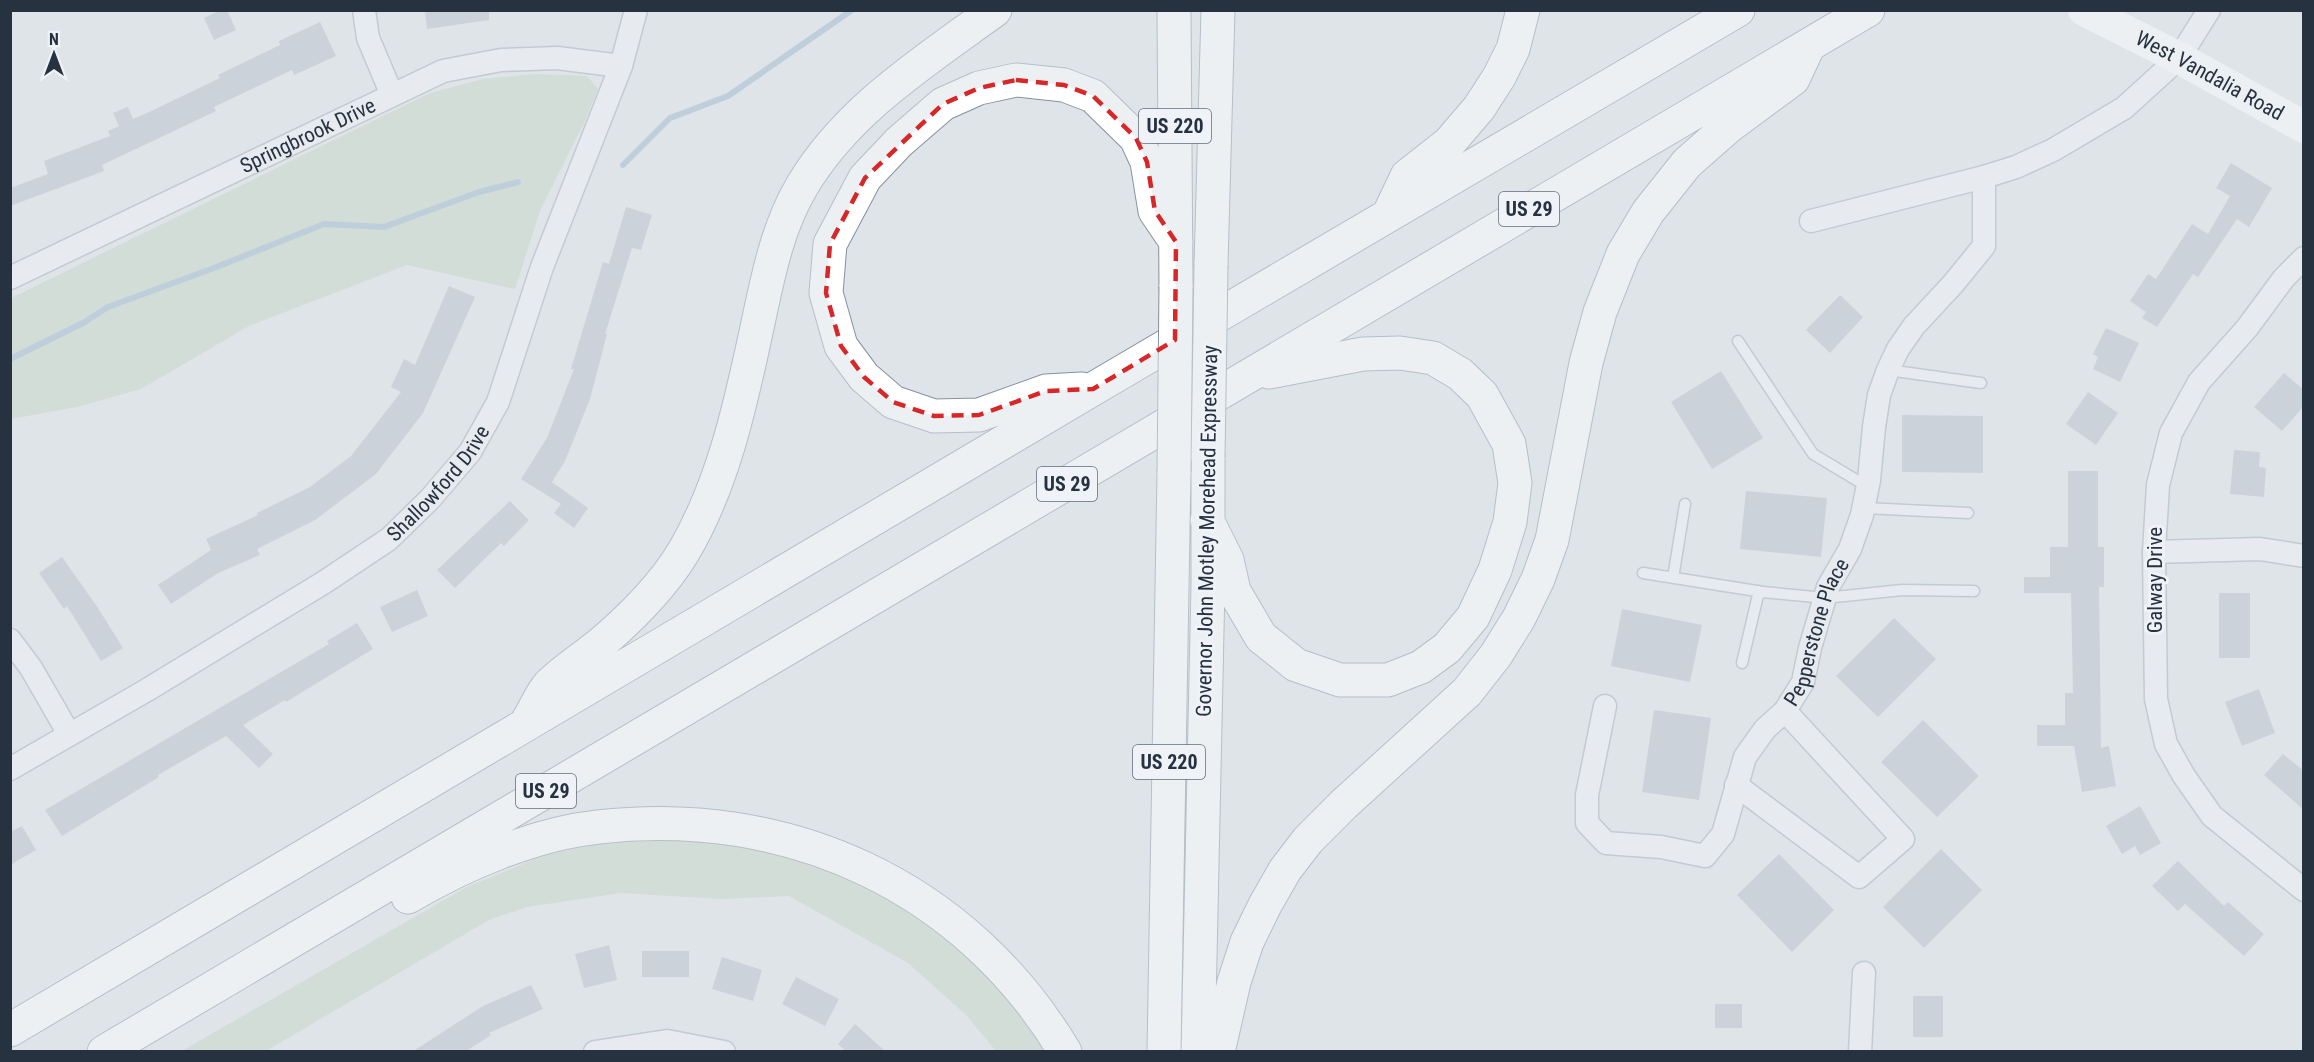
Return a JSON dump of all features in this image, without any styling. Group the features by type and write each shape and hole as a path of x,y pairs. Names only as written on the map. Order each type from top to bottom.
{"highway":[{"path":"525,726 548,686 601,643 647,599 683,553 726,456 779,238 801,187 853,120 907,74 995,10"},
{"name":"Governor John Motley Morehead Expressway","path":"1164,1052 1176,287 1174,10"},
{"name":"Governor John Motley Morehead Expressway","path":"1198,1052 1208,584 1211,265 1218,10"},
{"path":"1216,79 1231,35 1232,10"},
{"path":"1389,214 1407,176 1449,143 1479,108 1499,77 1513,49 1523,10"},
{"path":"10,1030 1738,10"},
{"name":"US 29","path":"104,1052 1868,10"},
{"path":"1218,1052 1234,982 1247,942 1265,904 1286,870 1308,840 1344,804 1467,692 1496,655 1519,618 1538,579 1552,540 1586,363 1600,312 1623,254 1648,212 1687,163 1728,127 1793,79 1809,44"},
{"path":"1093,389 1047,391 979,415 934,416 893,402 864,377 841,346 826,293 830,244 860,187 899,142 943,104 979,88 1016,80 1064,85 1093,96 1136,138 1147,162 1155,211 1176,242"},
{"path":"1207,520 1227,560 1234,591 1261,638 1296,665 1340,680 1388,680 1421,667 1447,648 1473,616 1495,570 1510,522 1515,483 1509,444 1482,395 1460,374 1433,358 1400,353 1363,354 1250,376"},
{"path":"209,989 307,956 424,888 474,863 517,847 597,827 690,823 737,828 814,847 856,863 893,883 932,908 995,962 1025,994 1065,1052"}],"main road":[{"name":"West Vandalia Road","path":"2084,10 2179,58 2304,127"}],"street":[{"path":"364,10 368,38 392,95"},
{"name":"Shallowford Drive","path":"10,769 157,684 323,583 389,539 430,500 470,452 498,402 542,267 621,66 636,10"},
{"path":"1811,221 1984,177 2016,167 2053,150 2124,108 2179,58 2209,10"},
{"name":"Springbrook Drive","path":"10,278 443,71 501,60 557,58 621,66"},
{"name":"Pepperstone Place","path":"1605,706 1587,795 1587,823 1606,843 1661,848 1705,856 1723,834 1745,757 1765,729 1785,711 1803,682 1810,648 1825,598 1850,549 1866,497 1879,395 1898,348 1914,326 1984,246 1984,177"},
{"name":"Galway Drive","path":"2304,258 2284,278 2247,328 2199,382 2171,433 2158,485 2154,552 2156,699 2166,744 2184,776 2212,816 2304,890"},
{"path":"2154,552 2260,549 2304,556"},
{"path":"10,640 31,668 69,734"},
{"path":"1736,784 1859,878 1903,839 1785,711"},
{"path":"1860,1052 1864,973"},
{"path":"595,1052 667,1041 724,1052"}],"lane":[{"path":"1738,341 1813,454 1866,497 1968,513"},
{"path":"1888,370 1981,383"},
{"path":"1673,578 1685,504"},
{"path":"1643,573 1759,591 1825,598 1902,590 1974,591"},
{"path":"1742,663 1759,591"}],"highlighted area":[{"path":"1016,80 1064,85 1093,96 1136,138 1147,162 1155,211 1176,242 1175,340 1093,389 1046,391 979,415 934,416 893,402 864,377 841,346 826,293 830,244 865,178 943,104 979,88"}],"green space":[{"path":"535,74 587,76 598,89 584,123 540,211 515,289 407,265 249,326 141,389 77,407 11,419 11,298 430,93 483,79"},
{"path":"686,839 750,846 816,865 880,894 910,911 965,953 990,977 1051,1051 996,1051 966,1015 908,963 789,896 722,899 621,893 527,907 489,920 266,1051 180,1052 465,888 542,856 607,842"}],"building":[{"path":"221,10 227,10 236,30 214,40 204,18"},
{"path":"425,10 489,10 489,20 427,29"},
{"path":"320,22 336,56 294,75 292,70 214,107 216,111 102,165 104,171 10,206 10,188 48,174 44,161 110,136 108,131 119,126 113,113 128,107 133,119 147,113 220,78 218,75 280,45 279,41"},
{"path":"2231,163 2272,188 2249,227 2237,219 2198,277 2193,274 2157,327 2142,318 2146,312 2130,301 2148,274 2156,279 2192,224 2208,234 2230,196 2216,188"},
{"path":"626,207 652,215 641,250 632,248 605,334 607,334 590,399 565,461 552,482 588,508 574,528 554,513 561,504 521,479 547,438 574,369 571,369 603,262 609,264"},
{"path":"449,286 475,297 423,413 376,474 315,520 257,549 260,555 218,573 171,604 158,585 211,550 206,539 310,487 351,456 401,392 391,387 404,359 415,365"},
{"path":"1840,295 1863,317 1830,353 1806,330"},
{"path":"2106,328 2139,343 2120,382 2093,369 2098,357 2093,354"},
{"path":"1721,371 1763,438 1712,469 1671,402"},
{"path":"2284,373 2304,390 2304,406 2282,431 2254,407"},
{"path":"2088,392 2118,413 2096,445 2066,424"},
{"path":"1902,415 1983,416 1983,473 1902,472"},
{"path":"2234,450 2260,452 2259,467 2266,468 2264,497 2230,494"},
{"path":"2068,471 2098,471 2098,547 2104,547 2104,587 2099,587 2101,748 2109,746 2116,786 2082,792 2074,746 2037,746 2037,725 2065,725 2065,693 2073,693 2071,593 2024,593 2024,577 2050,577 2050,547 2068,547"},
{"path":"1746,491 1827,498 1821,557 1740,549"},
{"path":"510,501 529,520 504,546 501,543 455,588 437,570"},
{"path":"62,557 123,648 101,661 67,606 64,609 39,573"},
{"path":"417,590 428,616 392,632 380,607"},
{"path":"2219,593 2250,593 2250,658 2219,658"},
{"path":"1622,609 1702,625 1690,682 1611,666"},
{"path":"1894,618 1936,659 1878,717 1836,676"},
{"path":"357,623 373,649 286,702 285,700 243,725 273,754 259,768 226,736 158,775 159,777 62,836 45,810 329,644 327,641"},
{"path":"2259,689 2275,733 2242,746 2225,702"},
{"path":"1654,710 1711,718 1699,800 1642,792"},
{"path":"1923,720 1979,776 1937,817 1881,762"},
{"path":"2283,754 2304,771 2304,810 2264,775"},
{"path":"2140,806 2161,843 2140,855 2135,846 2122,854 2106,826"},
{"path":"22,826 36,850 10,865 10,832"},
{"path":"1941,849 1982,890 1924,948 1883,907"},
{"path":"1779,854 1834,910 1792,952 1737,895"},
{"path":"2178,861 2224,906 2228,902 2264,934 2244,956 2185,904 2178,911 2152,886"},
{"path":"609,945 617,980 584,988 575,954"},
{"path":"642,951 689,951 689,977 642,977"},
{"path":"722,957 762,970 753,1001 712,989"},
{"path":"796,977 839,999 825,1026 782,1004"},
{"path":"531,985 543,1009 489,1033 491,1035 465,1052 412,1052 483,1006"},
{"path":"1913,996 1943,996 1943,1037 1913,1037"},
{"path":"1715,1004 1742,1004 1742,1028 1715,1028"},
{"path":"855,1024 886,1052 847,1052 838,1044"}],"waterway":[{"path":"623,165 670,118 728,96 852,10"},
{"path":"10,359 83,323 108,307 324,224 384,227 479,192 518,182"}]}
